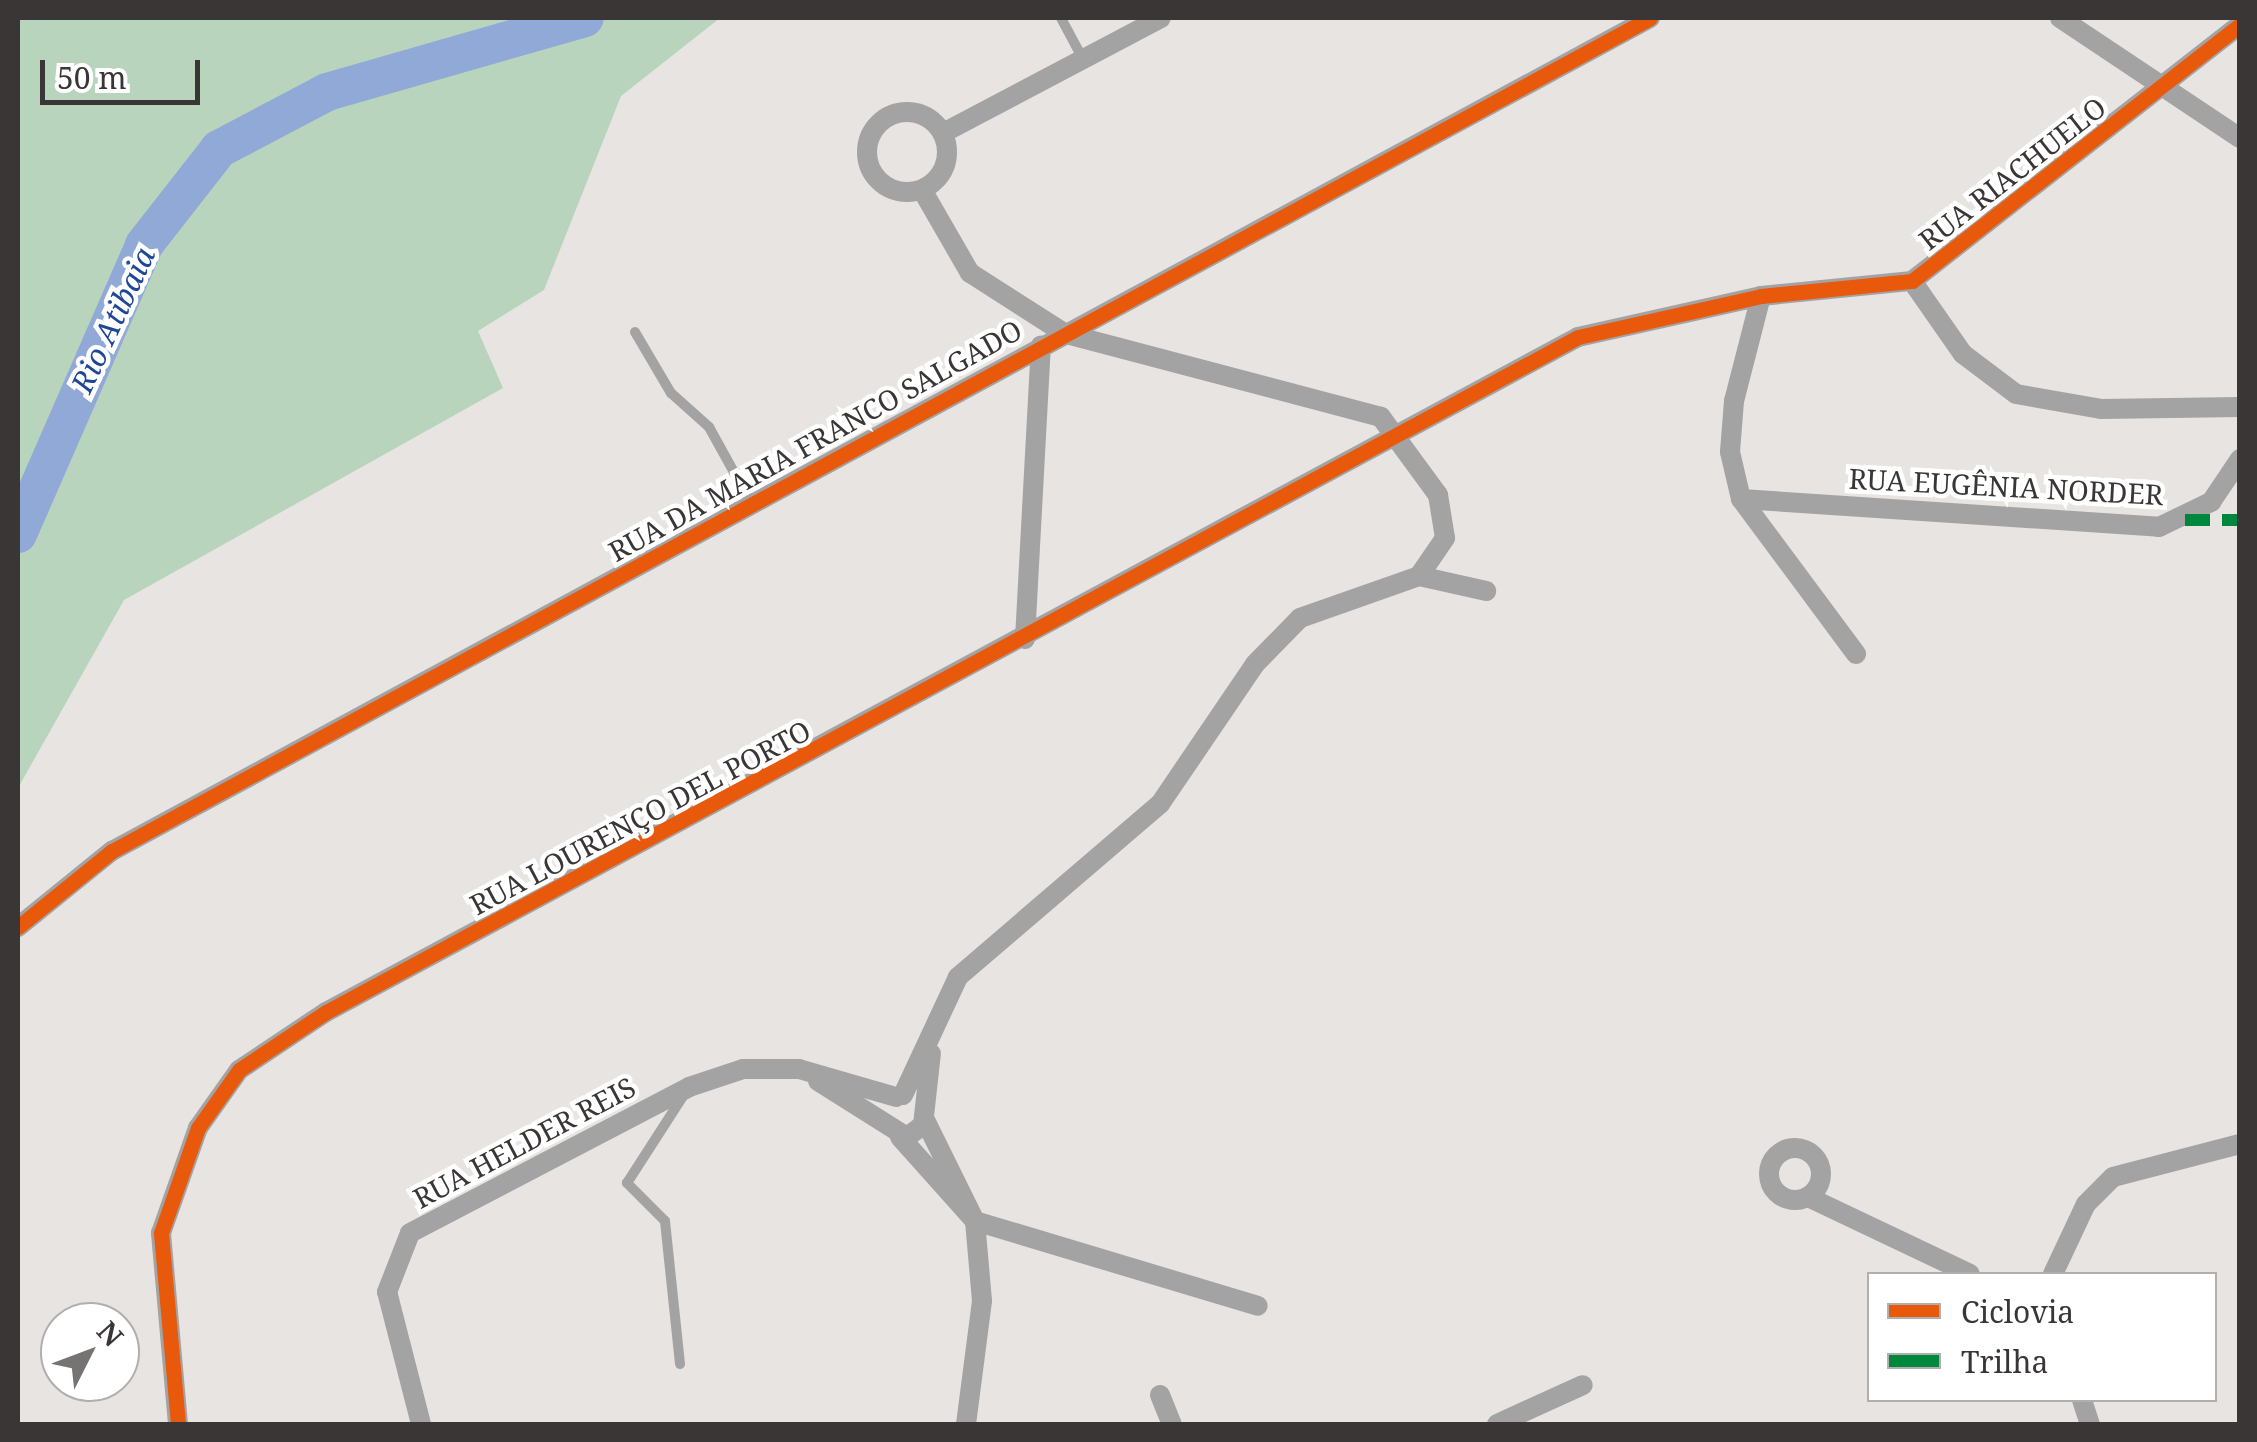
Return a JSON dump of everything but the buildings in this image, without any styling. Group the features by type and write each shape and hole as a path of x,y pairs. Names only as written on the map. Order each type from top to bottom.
{"street":[{"path":"943,133 1161,18"},
{"name":"RUA DA MARIA FRANCO SALGADO","path":"18,927 112,851 1650,18"},
{"path":"2060,18 2240,138"},
{"name":"RUA RIACHUELO","path":"1400,440 1578,337 1761,296 1912,281 2240,25"},
{"path":"943,133 908,112 882,120 868,142 878,180 922,190 970,273 1064,333 1344,402 1381,417 1438,495 1445,538 1419,576"},
{"path":"922,190 943,170 943,133"},
{"path":"1912,281 1963,354 2016,394 2100,408 2240,407"},
{"path":"1761,296 1734,401 1730,452 1741,499 1856,654"},
{"path":"1025,639 1042,346"},
{"name":"RUA LOURENÇO DEL PORTO","path":"178,1424 160,1233 198,1128 240,1070 326,1012 1400,440"},
{"name":"RUA EUGÊNIA NORDER","path":"1741,499 2159,526 2211,502 2240,460"},
{"path":"892,1131 899,1096 958,977 1160,804 1255,664 1300,618 1419,576 1486,591"},
{"path":"892,1131 914,1135 924,1114 933,1034"},
{"name":"RUA HELDER REIS","path":"421,1424 387,1292 410,1233 689,1087 743,1069 799,1069 899,1096 924,1114"},
{"path":"799,1069 892,1131 974,1221 1258,1306"},
{"path":"924,1114 974,1221 982,1301 966,1424"},
{"path":"2054,1272 2086,1204 2113,1177 2240,1144"},
{"path":"1808,1198 1966,1272"},
{"path":"1497,1424 1583,1385"},
{"path":"1160,1395 1172,1424"}],"lane":[{"path":"1060,18 1083,58"},
{"path":"634,332 670,392 710,427 751,503"},
{"path":"680,1364 665,1220 627,1177 689,1087"}],"green space":[{"path":"18,18 720,18 621,96 544,290 478,331 503,388 124,600 18,788"}],"waterway":[{"name":"Rio Atibaia","path":"18,534 144,245 219,149 327,92 585,18"}],"marked path":[{"path":"2185,520 2240,520"}],"cycle path":[{"path":"18,927 112,851 1650,18"},
{"path":"178,1424 161,1233 198,1128 239,1070 326,1012 1578,337 1761,296 1912,281 2240,25"}]}
